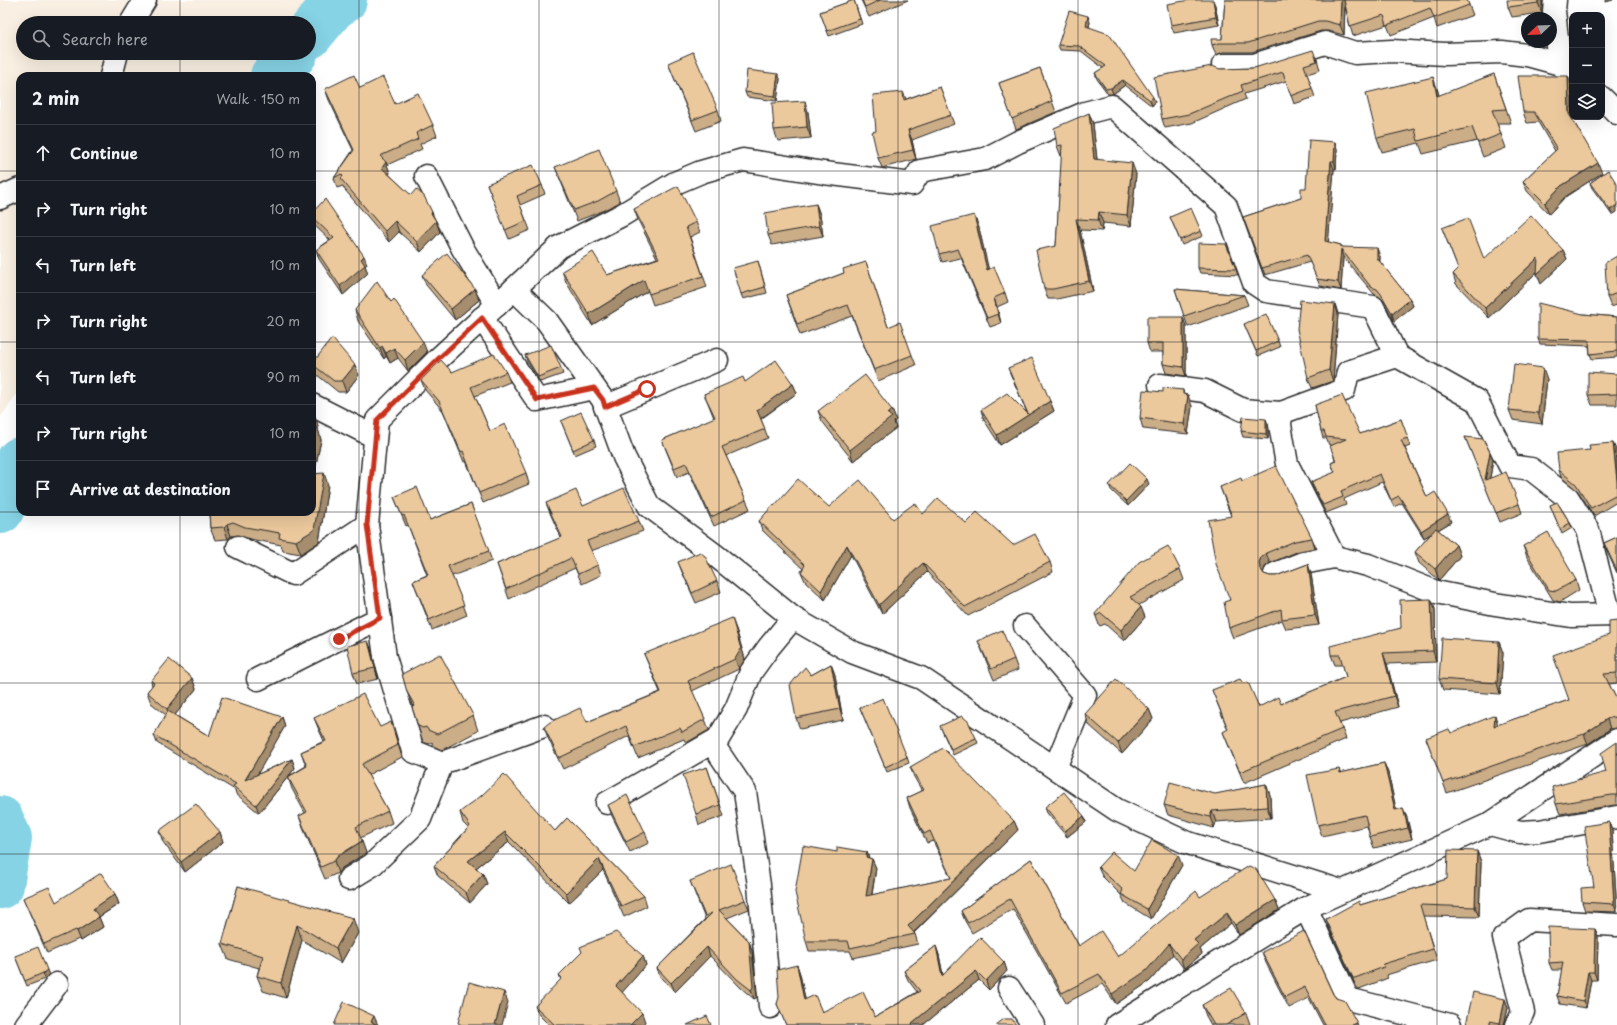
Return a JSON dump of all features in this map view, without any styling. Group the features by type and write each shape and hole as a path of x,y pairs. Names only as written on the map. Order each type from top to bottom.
{"street":[{"path":"135,16 145,0"},
{"path":"1555,0 1554,11 1566,69"},
{"path":"1223,65 1254,65 1325,44 1356,53 1392,51 1445,54 1502,52 1527,55 1566,69"},
{"path":"112,72 115,60"},
{"path":"1605,101 1617,113"},
{"path":"544,726 442,762 413,751 385,657 367,525 377,420 438,359 559,247 622,215 675,184 701,172 743,160 824,173 912,184 920,171 985,159 1018,142 1085,113 1112,106 1226,206 1254,283 1266,291 1373,307 1397,356 1477,402 1510,466 1531,469 1568,498 1588,530 1614,615 1570,616 1495,604 1436,592 1368,565 1334,557 1303,563 1275,574"},
{"path":"426,176 463,249 490,312 537,400 594,388"},
{"path":"0,198 16,191"},
{"path":"514,290 546,321 603,400 624,457 650,506 715,555 793,618 852,652 922,678 1117,810 1185,842 1341,891"},
{"path":"1160,385 1206,391 1243,410 1281,413 1344,390 1348,372 1397,356"},
{"path":"605,407 717,360"},
{"path":"316,407 375,437"},
{"path":"1281,413 1280,424 1287,464 1334,557"},
{"path":"238,547 293,574 367,525"},
{"path":"258,679 380,618"},
{"path":"607,803 718,739 736,709 751,672 793,618"},
{"path":"1025,626 1085,695 1055,768"},
{"path":"1117,1025 1306,908 1490,824 1617,740"},
{"path":"712,743 745,792 759,885 770,1007"},
{"path":"350,879 372,865 420,819 442,762"},
{"path":"1490,824 1520,832 1538,831 1617,817"},
{"path":"1306,908 1348,999 1450,1025"},
{"path":"1517,1025 1523,1012 1504,938 1529,920 1617,925"},
{"path":"26,1025 57,984"},
{"path":"1009,988 1033,1025"}],"shaded area":[{"path":"0,0 317,0 304,16 16,16 16,60 267,60 257,72 16,72 16,395 0,418"}],"building":[{"path":"854,0 860,19 827,31 820,12"},
{"path":"862,0 880,0 865,7"},
{"path":"1190,0 1213,0 1216,17 1171,25 1167,4"},
{"path":"1225,0 1341,0 1340,25 1325,21 1318,21 1248,43 1219,43 1212,45 1211,39 1222,39"},
{"path":"1344,0 1467,0 1469,5 1434,18 1430,8 1387,25 1384,15 1350,26"},
{"path":"1507,0 1538,0 1538,3 1508,7"},
{"path":"1069,11 1088,16 1086,26 1109,34 1153,97 1150,100 1123,80 1111,88 1106,89 1095,73 1106,66 1079,46 1058,45"},
{"path":"1313,50 1317,61 1304,65 1312,88 1291,96 1283,72 1241,85 1243,91 1189,114 1162,119 1154,77 1212,66 1220,69 1254,68"},
{"path":"693,52 718,110 692,120 668,63"},
{"path":"1040,68 1052,101 1012,119 999,83"},
{"path":"747,70 778,74 775,96 745,92"},
{"path":"1494,74 1506,109 1492,110 1501,134 1478,143 1472,127 1418,141 1415,129 1377,138 1366,93 1433,77 1437,96"},
{"path":"354,75 360,88 383,77 395,104 418,93 433,125 416,133 418,139 380,156 386,162 382,168 411,195 416,189 424,196 436,221 417,242 395,221 385,231 341,179 343,176 341,174 334,178 354,150 325,89"},
{"path":"1518,76 1568,76 1569,120 1573,120 1598,163 1561,186 1545,203 1523,181 1557,149 1534,112 1523,112"},
{"path":"940,87 951,115 908,130 913,150 878,158 872,132 876,131 873,95 903,92 904,100"},
{"path":"805,101 807,127 774,130 772,103"},
{"path":"1089,113 1094,159 1132,163 1127,215 1099,212 1098,220 1076,219 1089,281 1053,289 1044,289 1036,250 1056,246 1062,145 1057,146 1054,128"},
{"path":"1309,140 1335,142 1334,161 1331,161 1325,241 1341,245 1341,247 1377,248 1377,258 1410,299 1392,313 1381,294 1377,289 1371,287 1341,249 1338,282 1317,279 1307,255 1262,268 1243,217 1301,198 1301,188 1306,188"},
{"path":"599,149 616,191 598,201 574,210 555,167"},
{"path":"533,165 542,185 517,196 526,221 505,230 487,184"},
{"path":"1608,170 1617,184 1617,205 1610,210 1590,183"},
{"path":"678,186 696,222 686,227 703,276 649,294 644,280 589,314 562,271 593,252 607,275 659,258 634,209"},
{"path":"325,199 364,256 361,259 365,265 340,286 316,250 334,238 316,221 316,209"},
{"path":"816,204 819,226 768,235 765,213"},
{"path":"1191,208 1201,231 1180,240 1170,217"},
{"path":"974,215 987,270 994,267 1005,293 994,298 998,314 987,318 958,249 939,254 932,226"},
{"path":"1531,215 1563,250 1537,274 1538,258 1485,308 1453,274 1458,269 1442,228 1468,218 1484,259"},
{"path":"1198,243 1226,244 1236,269 1198,268"},
{"path":"447,253 475,289 451,309 422,275"},
{"path":"1617,256 1617,293 1607,297 1605,263"},
{"path":"758,261 765,287 741,294 733,268"},
{"path":"866,262 888,327 900,322 912,355 874,370 848,305 797,324 786,295 844,273 843,269"},
{"path":"377,281 391,302 394,299 423,342 405,360 394,348 386,353 382,346 380,348 355,310"},
{"path":"1175,289 1244,295 1184,316"},
{"path":"1300,300 1335,304 1329,370 1308,378 1297,329"},
{"path":"1538,303 1583,314 1617,317 1617,351 1590,354 1589,340 1538,339"},
{"path":"1266,314 1278,341 1256,351 1244,324"},
{"path":"1147,317 1183,317 1183,367 1163,364 1163,343 1147,343"},
{"path":"332,338 355,365 342,381 334,381 316,367 316,359"},
{"path":"551,345 561,368 538,377 525,355"},
{"path":"494,354 506,372 471,387 490,431 505,424 526,473 479,493 463,451 461,452 439,401 421,380 441,360 452,372"},
{"path":"1032,358 1050,401 997,435 981,410 1007,393 1028,414 1008,368"},
{"path":"776,360 793,384 757,410 765,429 722,447 746,500 711,517 686,463 674,468 662,440 715,417 704,394 743,377 745,382"},
{"path":"1514,364 1543,368 1538,413 1509,410"},
{"path":"1588,372 1617,374 1617,394 1588,395"},
{"path":"865,375 892,410 888,414 892,417 850,450 818,411"},
{"path":"1163,388 1183,390 1183,394 1188,395 1184,424 1140,418 1143,390 1163,392"},
{"path":"1342,395 1360,434 1401,419 1408,438 1401,440 1427,497 1435,492 1448,514 1421,531 1399,496 1391,500 1380,474 1341,491 1343,497 1323,505 1311,482 1335,472 1331,463 1336,461 1330,446 1346,439 1326,437 1324,431 1321,431 1315,405"},
{"path":"581,412 594,440 573,450 561,421"},
{"path":"1243,417 1266,419 1266,434 1241,431"},
{"path":"1465,437 1483,439 1490,452 1485,480 1506,472 1519,504 1496,513"},
{"path":"1613,443 1617,481 1617,498 1615,495 1591,508 1576,484 1559,470 1557,453 1590,450 1589,445"},
{"path":"1130,463 1147,479 1126,501 1109,485"},
{"path":"1276,466 1312,538 1295,541 1266,553 1261,557 1259,563 1260,568 1264,574 1276,576 1308,564 1315,615 1282,619 1281,609 1229,628 1224,602 1230,600 1216,564 1208,520 1232,516 1220,487 1241,478 1242,481"},
{"path":"324,473 314,530 296,541 279,538 280,533 245,527 233,522 224,527 210,528 209,516 316,516 316,474"},
{"path":"798,479 829,507 860,480 893,519 915,503 923,514 938,498 966,523 977,512 1013,545 1035,534 1050,562 965,607 923,563 879,605 847,545 821,591 801,572 805,565 759,521"},
{"path":"417,487 430,520 471,504 489,551 448,566 464,605 429,620 413,581 428,575 404,515 402,516 394,497"},
{"path":"624,488 639,521 587,541 598,565 578,574 571,558 506,589 497,564 562,537 546,503 576,490 583,506"},
{"path":"1557,502 1570,523 1560,529 1550,505"},
{"path":"1436,528 1456,545 1435,569 1415,552"},
{"path":"1548,532 1576,580 1556,591 1549,590 1523,546"},
{"path":"1617,537 1617,571 1604,543"},
{"path":"1168,546 1180,569 1130,597 1141,607 1121,630 1101,613 1096,616 1095,614 1139,562"},
{"path":"700,552 705,556 717,581 692,593 678,562"},
{"path":"1431,599 1433,651 1383,653 1394,696 1335,712 1342,729 1240,772 1223,732 1228,729 1212,690 1240,679 1243,683 1248,682 1259,707 1278,697 1281,704 1346,677 1340,655 1331,655 1330,646 1401,628 1400,600"},
{"path":"732,618 741,649 735,659 688,681 705,719 682,732 680,728 634,747 626,726 559,758 544,727 550,722 580,708 587,722 661,692 644,654"},
{"path":"1617,620 1617,673 1604,674 1617,700 1617,718 1613,717 1607,719 1584,734 1443,783 1426,738 1449,729 1451,733 1495,715 1494,726 1569,700 1553,655 1609,635 1609,621"},
{"path":"1002,630 1014,659 991,669 978,641"},
{"path":"1442,638 1499,642 1497,683 1439,679"},
{"path":"368,641 375,668 353,673 347,646"},
{"path":"440,654 473,715 437,734 428,730 426,727 423,728 418,726 412,707 415,706 407,692 402,674"},
{"path":"169,659 192,678 167,709 147,692 154,683 151,681"},
{"path":"831,664 840,709 796,718 790,685 805,667 811,675"},
{"path":"1116,679 1149,709 1118,743 1085,714"},
{"path":"363,694 380,727 391,722 398,745 362,764 388,811 356,827 362,841 338,856 334,861 321,867 299,816 307,812 288,777 307,766 301,752 326,741 314,718"},
{"path":"222,697 282,717 245,780 292,759 256,805 233,786 236,784 154,735 168,711 209,736"},
{"path":"883,698 907,757 885,767 860,708"},
{"path":"962,716 968,721 976,738 951,749 940,726"},
{"path":"1617,742 1617,795 1556,804 1552,787 1606,772 1601,753"},
{"path":"943,748 1014,821 908,926 915,934 850,948 848,941 806,941 795,892 803,846 837,852 837,847 867,852 866,857 872,859 866,896 951,878 930,831 924,834 907,798 924,790 910,767"},
{"path":"1384,763 1395,810 1403,808 1408,828 1370,837 1365,815 1318,825 1307,775 1339,769 1340,773"},
{"path":"707,767 720,805 696,814 683,775"},
{"path":"504,774 555,831 567,818 644,896 621,906 599,859 566,893 505,832 468,861 483,874 466,893 434,866 470,826 460,812 481,796"},
{"path":"1170,782 1215,794 1266,784 1267,807 1212,811 1210,817 1164,805"},
{"path":"1064,792 1084,816 1065,831 1045,807"},
{"path":"627,795 645,832 626,842 608,805"},
{"path":"196,804 220,832 181,862 159,831"},
{"path":"1609,822 1614,904 1582,902 1581,888 1594,887 1584,826"},
{"path":"1152,840 1178,855 1147,909 1121,894 1123,890 1098,867 1112,852 1134,871"},
{"path":"1448,850 1477,851 1475,907 1420,905 1433,949 1383,964 1384,967 1353,978 1326,919 1359,901 1360,905 1447,879"},
{"path":"1031,859 1079,946 1101,931 1118,957 1196,891 1200,897 1249,866 1256,869 1275,900 1235,925 1227,913 1194,940 1198,944 1181,959 1169,944 1146,971 1112,994 1099,974 1062,993 1010,899 968,923 961,911"},
{"path":"731,864 745,900 719,910 749,941 753,987 751,990 737,979 707,947 671,983 657,968 712,913 705,916 690,881"},
{"path":"101,873 115,894 93,909 99,917 77,931 76,930 44,944 23,898 49,887 56,902"},
{"path":"238,886 353,918 336,948 297,925 281,983 257,976 263,956 222,944"},
{"path":"1548,927 1595,929 1594,972 1588,972 1583,1001 1557,996 1563,962 1549,963"},
{"path":"1304,931 1333,994 1336,998 1345,1001 1357,1023 1352,1025 1325,1025 1305,987 1285,997 1262,952"},
{"path":"616,932 643,956 616,986 642,1013 630,1025 555,1025 535,1006 562,978 559,975 582,952 580,947"},
{"path":"980,937 1004,962 986,981 976,971 912,1023 913,1025 786,1025 777,1004 779,997 777,970 797,965 804,1000 815,995 822,1012 863,992 875,1017 920,991 904,971 936,946 942,976"},
{"path":"38,947 47,970 25,981 15,956"},
{"path":"469,982 504,992 495,1025 462,1025 458,1023"},
{"path":"1231,988 1246,1013 1226,1025 1214,1025 1202,1005"},
{"path":"1473,992 1505,999 1500,1023 1490,1021 1490,1025 1466,1025"},
{"path":"344,1002 374,1016 371,1022 377,1025 334,1025"},
{"path":"707,1016 711,1025 687,1025"},
{"path":"1004,1019 1012,1019 1016,1025 996,1025"}],"waterway":[{"path":"316,27 333,6 343,0"},
{"path":"277,72 288,60"},
{"path":"0,510 16,471"},
{"path":"0,820 8,838 0,885"}],"route":[{"path":"339,639 380,618 367,525 377,420 438,359 482,318 537,400 594,388 603,400 605,407 647,389"}]}
